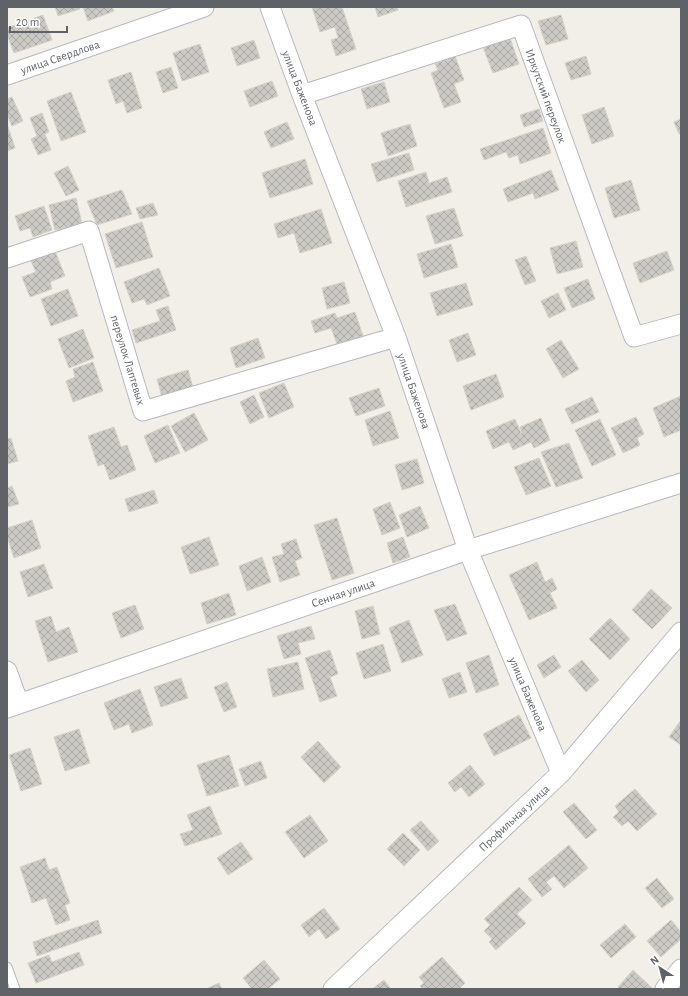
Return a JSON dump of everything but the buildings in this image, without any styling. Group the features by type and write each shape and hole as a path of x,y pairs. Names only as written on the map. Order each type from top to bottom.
{"street":[{"name":"улица Свердлова","path":"7,75 204,7"},
{"name":"улица Баженова","path":"270,7 396,337 468,550 561,773"},
{"name":"Иркутский переулок","path":"302,94 520,25 634,337 681,324"},
{"name":"переулок Лаптевых","path":"7,258 89,231 143,411 396,337"},
{"name":"Сенная улица","path":"13,706 468,550 681,483"},
{"name":"Профильная улица","path":"333,989 561,773 681,632"},
{"path":"7,671 13,706"},
{"path":"665,989 681,969"}],"lane":[{"path":"7,967 15,989"}]}
